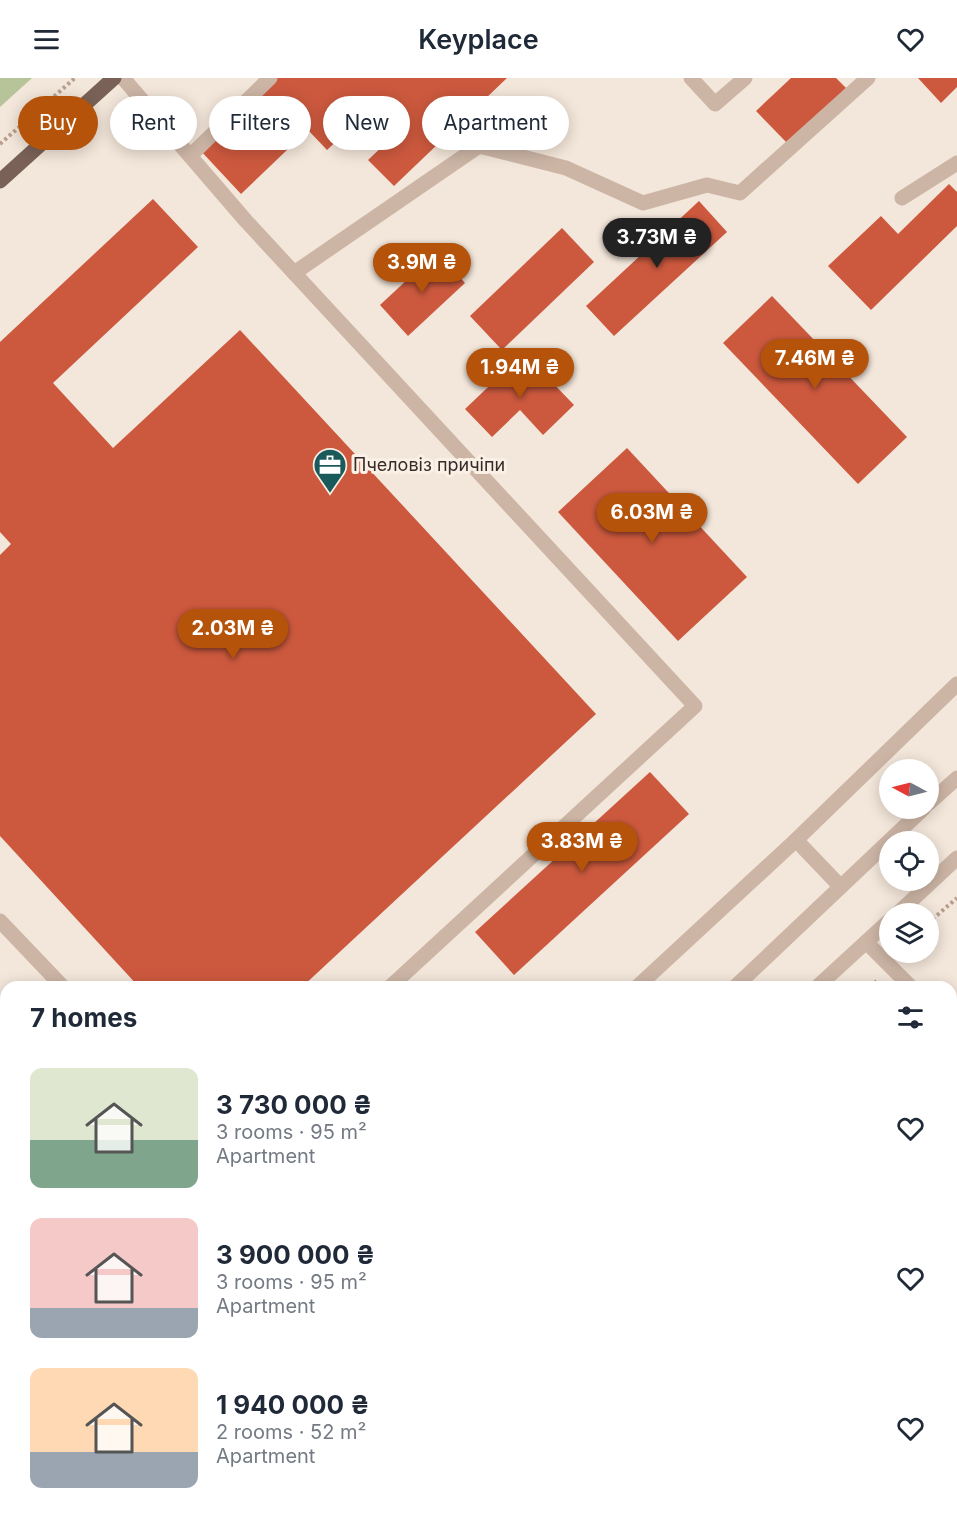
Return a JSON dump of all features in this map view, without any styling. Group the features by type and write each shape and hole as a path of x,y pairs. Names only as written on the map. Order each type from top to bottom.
{"main road":[{"path":"0,181 114,78"}],"lane":[{"path":"123,78 294,273 695,706 397,981"},
{"path":"190,156 270,78"},
{"path":"691,78 715,104 745,78"},
{"path":"294,273 479,146 566,168 643,203 706,185 740,193 868,78"},
{"path":"902,198 957,163"},
{"path":"643,981 796,840 957,684"},
{"path":"939,794 957,778"},
{"path":"741,981 912,819"},
{"path":"796,840 840,886"},
{"path":"909,903 957,858"},
{"path":"0,921 57,981"},
{"path":"824,981 879,931"},
{"path":"866,942 905,981"}],"path":[{"path":"0,144 75,78"},
{"path":"939,914 957,898"}],"green space":[{"path":"0,78 32,78 0,107"}],"building":[{"path":"277,78 507,78 488,96 422,96 422,150 432,150 394,186 368,160 379,150 410,150 410,96 323,96 323,146 311,133 311,96 258,96"},
{"path":"791,78 836,78 846,88 788,144 756,111"},
{"path":"918,78 957,78 957,87 941,103"},
{"path":"209,142 209,150 287,150 241,194 200,150"},
{"path":"949,184 957,192 957,226 871,310 828,266 881,216 898,234"},
{"path":"153,199 198,247 53,383 113,448 240,330 596,714 308,981 133,981 0,836 0,555 11,544 0,532 0,342"},
{"path":"699,201 727,232 614,336 586,306"},
{"path":"562,228 594,262 502,350 470,316"},
{"path":"437,252 465,283 408,336 380,305"},
{"path":"772,296 907,437 858,484 723,343"},
{"path":"524,353 574,405 543,435 520,410 492,437 465,409"},
{"path":"627,448 747,577 678,641 558,512"},
{"path":"650,772 689,814 514,975 475,932"}],"place":[{"name":"Пчеловіз причіпи","path":"330,494"}]}
